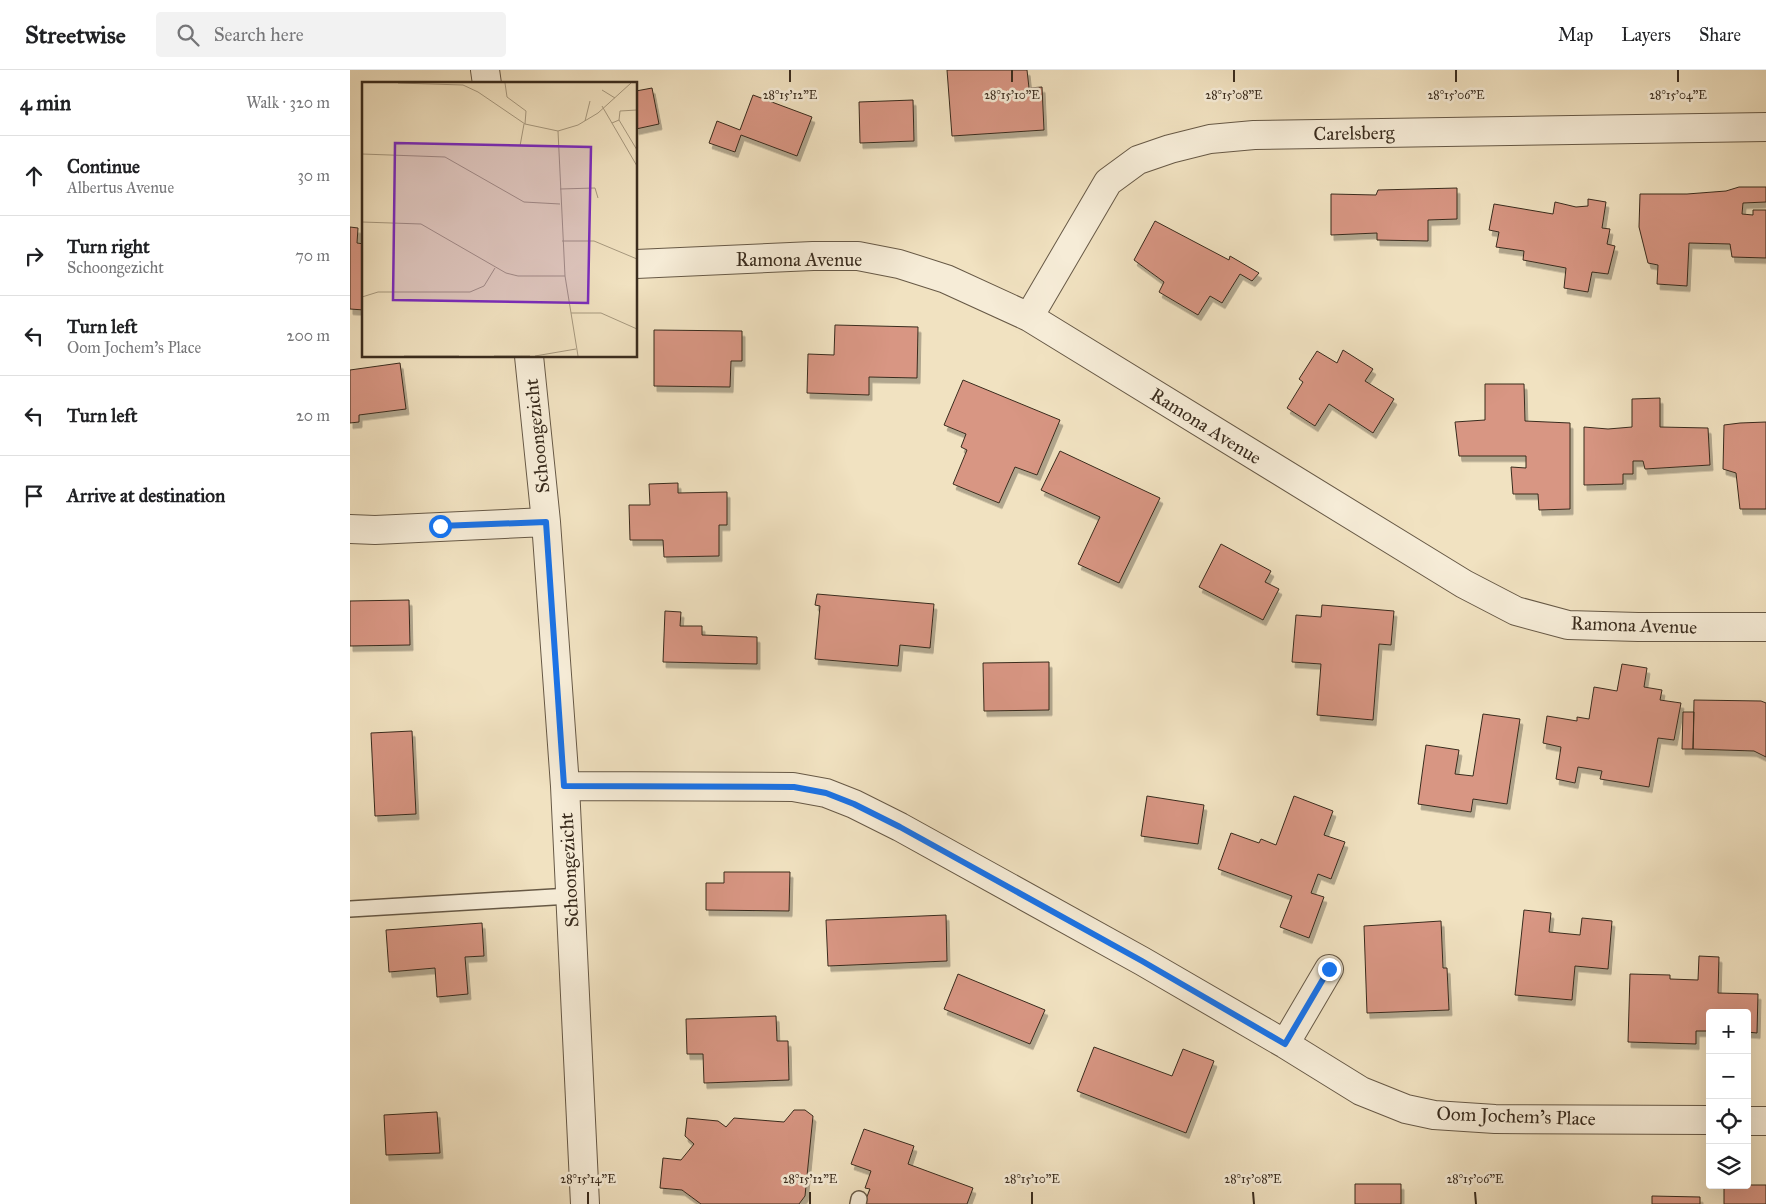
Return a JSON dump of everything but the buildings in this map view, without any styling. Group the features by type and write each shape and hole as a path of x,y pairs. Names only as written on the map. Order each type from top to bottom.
{"street":[{"name":"Carelsberg","path":"1029,317 1108,182 1138,160 1170,149 1210,139 1254,135 1766,127"},
{"name":"Ramona Avenue","path":"638,264 813,256 858,256 899,264 946,279 1029,317 1464,584 1516,610 1568,625 1766,627"},
{"name":"Schoongezicht","path":"529,358 546,522 564,786 585,1204"},
{"path":"350,529 375,530 546,522"},
{"name":"Oom Jochem's Place","path":"564,786 784,787 826,793 854,804 900,827 1142,961 1285,1044 1361,1091 1406,1108 1434,1115 1495,1119 1706,1120"},
{"path":"1285,1044 1329,969"},
{"path":"1751,1121 1766,1121"}],"lane":[{"path":"350,908 570,896"}],"route":[{"path":"440,526 546,522 564,786 794,787 826,793 854,804 900,827 1142,961 1285,1044 1329,969"}]}
